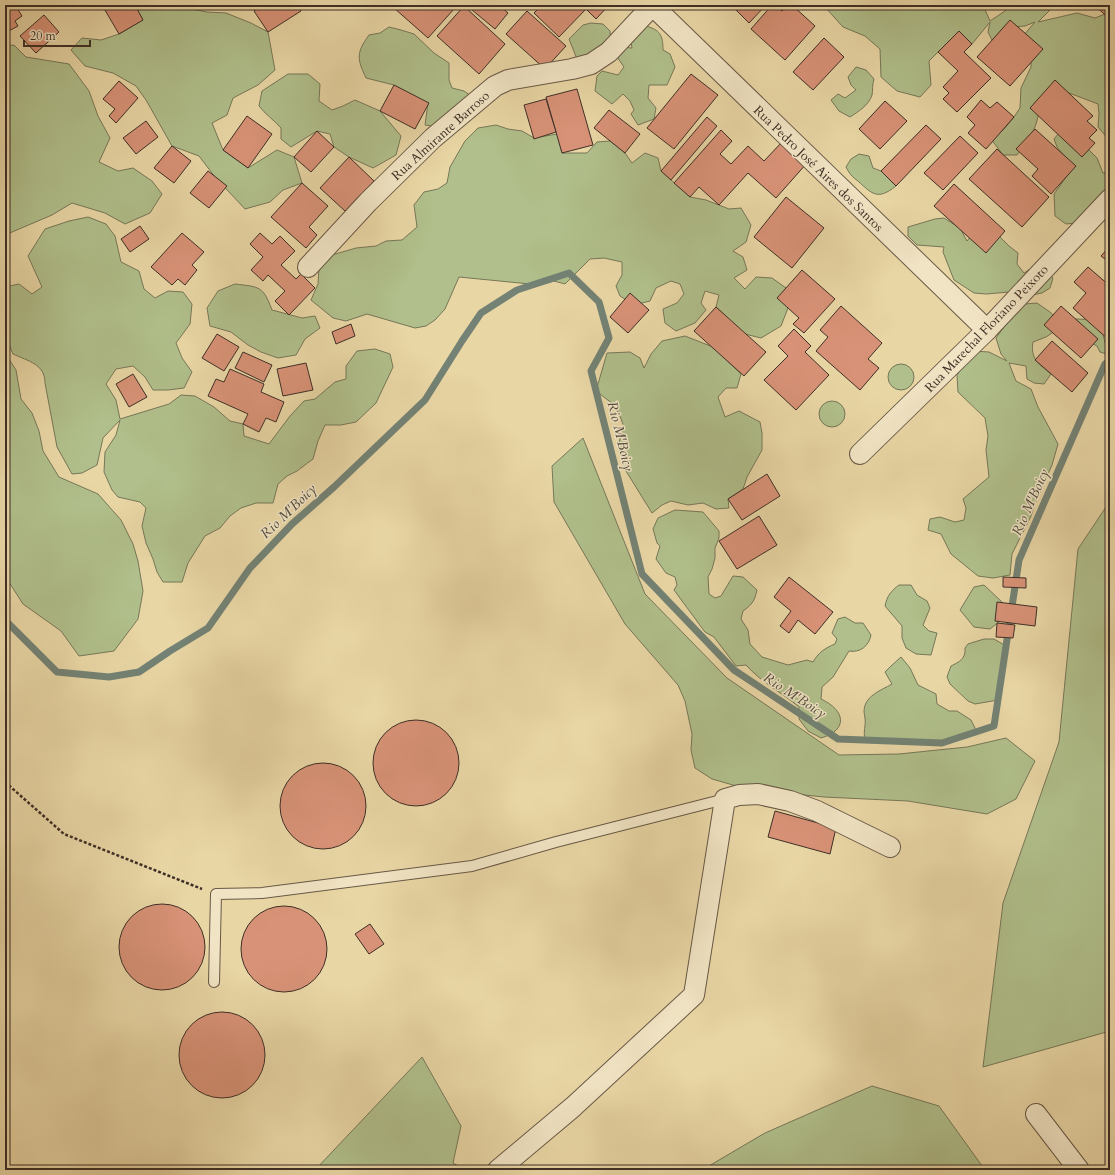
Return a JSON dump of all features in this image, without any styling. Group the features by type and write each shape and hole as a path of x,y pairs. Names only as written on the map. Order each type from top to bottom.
{"street":[{"name":"Rua Almirante Barroso","path":"308,268 368,202 428,143 495,86 508,80 572,69 591,64 610,52 653,5"},
{"name":"Rua Pedro José Aires dos Santos","path":"653,5 987,330"},
{"name":"Rua Marechal Floriano Peixoto","path":"860,454 987,330 1110,199"},
{"path":"498,1170 573,1107 694,995 724,799 739,795 758,794 790,801 817,812 890,847"},
{"path":"1036,1114 1079,1170"}],"lane":[{"path":"214,982 216,894 262,893 472,866 556,842 724,799"}],"path":[{"path":"5,782 64,834 216,894"}],"green space":[{"path":"135,5 183,5 182,7 207,12 226,13 268,32 275,70 258,85 233,98 227,115 212,123 223,150 248,168 277,150 294,157 302,183 283,190 270,202 245,209 215,177 199,156 172,146 146,100 136,86 113,73 85,66 71,50 82,38 101,40 119,34 143,20"},
{"path":"825,5 983,5 990,21 1005,11 1010,5 1051,5 1052,8 1038,22 1077,13 1095,18 1110,12 1110,141 1098,127 1098,104 1064,91 1039,110 1034,129 1017,155 1003,155 991,139 1004,129 1020,108 1021,88 1031,67 1031,47 1023,36 1035,22 1025,26 1011,27 992,40 988,32 990,22 972,44 959,31 929,61 931,85 920,97 897,91 881,77 880,49 865,36 843,27 825,7"},
{"path":"591,23 603,24 610,31 611,48 577,59 569,39 583,25"},
{"path":"646,26 658,31 662,40 663,50 670,54 675,67 667,85 649,85 648,98 656,108 654,119 638,125 631,114 634,110 630,101 623,94 612,104 595,91 597,76 602,71 618,75 624,67 615,54 621,47 632,48 631,42"},
{"path":"389,27 414,34 434,53 449,63 449,80 452,88 464,91 477,100 439,127 425,125 428,103 394,85 366,78 359,56 362,47 369,35 380,33"},
{"path":"14,45 26,57 69,64 89,91 98,116 110,138 99,162 118,171 133,168 152,181 162,194 150,213 125,224 105,213 72,203 52,215 5,235 5,46"},
{"path":"856,67 866,70 874,79 871,99 863,108 850,117 839,111 831,100 838,94 845,98 856,90 851,85 848,77"},
{"path":"288,74 308,74 320,84 319,101 332,110 355,100 380,111 401,136 396,155 373,168 349,157 334,147 330,134 317,131 291,147 281,139 281,128 259,106 262,91"},
{"path":"496,125 522,131 534,138 557,134 562,153 587,153 597,142 610,141 625,153 632,163 645,153 658,158 661,171 690,197 706,200 729,209 741,208 751,225 746,242 733,251 743,257 747,270 734,278 745,289 756,277 772,278 786,288 788,308 781,326 761,338 737,332 726,316 716,307 719,295 705,291 701,303 706,310 695,323 676,331 665,323 663,309 677,303 684,294 680,284 671,281 656,288 650,301 634,305 620,296 616,286 622,275 622,262 604,258 590,259 565,284 554,281 540,285 459,277 445,309 435,320 426,326 415,328 367,314 346,321 333,318 311,300 318,284 319,267 332,255 356,248 376,246 386,241 402,240 417,227 414,205 424,192 438,189 447,183 450,167 465,141 478,128"},
{"path":"1059,133 1077,149 1089,150 1097,158 1103,173 1110,172 1110,198 1086,222 1066,224 1055,216 1054,194 1069,173 1068,161 1057,147 1054,139"},
{"path":"859,154 869,156 873,168 881,171 896,186 885,193 876,194 868,190 854,178 846,167 851,159"},
{"path":"88,217 106,224 115,236 121,262 139,271 144,289 155,298 168,291 183,292 192,304 190,324 176,343 182,358 192,372 184,388 153,390 145,377 133,366 116,369 106,384 116,400 120,419 169,404 181,395 195,396 214,407 230,421 243,424 244,436 269,444 290,416 304,401 315,399 335,382 346,379 346,366 357,351 375,349 390,354 393,367 376,403 356,422 341,425 325,425 318,441 313,459 297,471 287,476 278,484 273,503 256,503 241,508 230,516 220,528 205,536 188,563 182,582 163,582 157,572 146,543 142,526 146,508 140,502 118,497 112,490 104,472 105,452 116,435 120,420 103,438 97,465 82,473 72,474 57,447 42,371 30,361 13,354 5,335 5,287 19,284 32,294 42,287 28,256 45,229 69,221"},
{"path":"944,218 960,228 967,241 978,228 999,236 1018,253 1017,264 1024,273 1033,267 1048,273 1053,278 1050,288 1042,293 1032,295 1009,292 986,294 974,293 954,280 943,252 944,247 917,245 908,236 908,227 935,219"},
{"path":"235,284 260,289 266,296 272,310 302,318 315,316 320,328 305,339 296,355 278,358 261,352 248,345 231,332 210,326 207,308 218,291"},
{"path":"1037,303 1057,319 1055,331 1046,337 1033,342 1032,348 1036,361 1051,374 1044,384 1034,383 1027,379 1026,366 1009,363 1016,381 1031,389 1038,407 1058,444 1052,465 1031,516 1012,554 1010,575 993,578 978,576 951,554 941,534 928,530 930,519 940,517 955,522 964,520 966,508 963,499 989,477 986,450 988,436 985,418 958,392 957,375 974,351 989,352 1007,361 1001,354 996,338 1025,304"},
{"path":"1075,319 1093,321 1099,326 1102,330 1105,343 1110,341 1110,355 1100,352 1097,346 1082,338"},
{"path":"685,336 713,347 741,374 737,388 726,388 718,397 725,417 739,411 760,422 762,433 762,450 747,477 743,489 728,499 729,508 716,509 703,503 688,505 671,501 662,505 652,513 626,471 618,445 624,427 620,416 613,404 596,391 607,353 630,352 640,358 644,368 651,354 662,341"},
{"path":"5,353 16,370 21,399 32,413 39,431 43,451 59,477 98,494 121,520 133,544 138,561 143,591 138,619 114,651 79,656 61,631 23,604 5,576"},
{"path":"901,364 910,368 914,377 910,386 901,390 892,386 888,377 892,368"},
{"path":"832,401 841,405 845,414 841,423 832,427 823,423 819,414 823,405"},
{"path":"583,438 645,594 727,678 839,755 899,754 967,747 1006,738 1035,761 1016,799 987,814 908,801 824,797 747,789 712,779 695,768 691,750 692,734 685,701 678,685 625,624 554,502 552,466"},
{"path":"1110,501 1110,1031 983,1067 1003,903 1059,742 1078,549"},
{"path":"675,510 703,512 719,531 719,538 715,548 715,558 708,577 709,594 715,598 721,596 733,576 743,577 757,590 753,602 743,611 741,619 748,630 750,644 762,657 788,665 807,660 813,662 822,651 835,644 837,639 832,633 838,619 845,617 855,623 863,623 871,635 870,639 860,650 849,651 833,677 822,687 821,699 835,709 839,714 840,725 836,730 821,738 808,731 799,719 799,707 758,677 746,665 736,666 714,637 705,632 674,590 677,585 675,577 666,573 656,559 660,546 657,543 653,529 658,518"},
{"path":"899,585 911,585 917,595 927,601 930,608 923,625 929,631 937,633 931,655 916,654 906,648 902,638 902,626 885,606 890,594"},
{"path":"984,585 1002,602 1000,621 990,629 974,627 960,610 974,587"},
{"path":"984,639 994,639 1006,646 998,700 975,704 968,701 950,684 947,677 951,666 963,657 965,648 968,644"},
{"path":"901,657 910,668 918,685 936,694 937,704 949,711 957,711 971,720 975,728 975,732 942,743 865,740 865,706 870,698 892,684 885,672"},
{"path":"422,1057 461,1126 453,1163 465,1170 315,1170"},
{"path":"872,1086 939,1106 985,1170 702,1170 765,1133"}],"building":[{"path":"5,5 15,5 22,16 15,21 18,26 5,33"},
{"path":"102,5 135,5 143,20 119,34"},
{"path":"263,5 297,5 301,11 268,32 254,11"},
{"path":"396,5 450,5 454,9 428,38 394,8"},
{"path":"466,5 499,5 508,13 495,29"},
{"path":"542,5 609,5 596,19 586,9 559,37 534,13"},
{"path":"731,5 766,5 749,23"},
{"path":"772,5 775,5 782,11 788,5 792,5 815,26 785,60 751,29"},
{"path":"1094,5 1110,5 1110,19"},
{"path":"464,6 505,44 479,74 437,36"},
{"path":"527,11 566,46 545,69 506,34"},
{"path":"44,15 59,32 36,53 20,36"},
{"path":"1010,20 1043,49 1010,86 977,57"},
{"path":"959,31 972,44 964,52 991,78 957,112 943,99 949,93 943,87 958,71 938,52"},
{"path":"824,38 844,57 813,90 793,72"},
{"path":"691,74 718,95 674,149 647,128"},
{"path":"1055,80 1093,116 1087,121 1097,130 1089,138 1095,143 1082,157 1030,108"},
{"path":"119,81 138,98 116,123 109,116 115,109 103,99"},
{"path":"394,85 429,103 415,129 380,111"},
{"path":"577,89 593,145 562,153 546,97"},
{"path":"546,99 556,132 534,139 524,105"},
{"path":"981,100 990,108 997,102 1014,117 986,149 968,133 975,125 967,117"},
{"path":"885,101 907,121 880,149 859,129"},
{"path":"609,110 640,134 625,153 594,128"},
{"path":"247,116 272,134 248,168 223,150"},
{"path":"707,117 717,126 671,180 661,171"},
{"path":"146,121 158,137 136,154 123,138"},
{"path":"926,125 941,139 896,186 881,171"},
{"path":"1035,129 1076,166 1051,194 1032,176 1038,169 1016,149"},
{"path":"721,130 732,141 720,154 731,164 748,146 764,161 782,142 807,163 776,198 748,173 719,205 699,187 690,197 674,183"},
{"path":"317,131 334,147 311,172 294,157"},
{"path":"960,136 978,153 943,190 924,173"},
{"path":"172,146 191,161 174,183 154,168"},
{"path":"997,149 1049,197 1022,227 969,179"},
{"path":"349,157 374,181 345,211 320,188"},
{"path":"208,171 227,186 209,208 190,193"},
{"path":"302,183 328,206 309,227 317,235 306,248 271,217"},
{"path":"954,184 1005,231 986,253 934,206"},
{"path":"786,197 824,228 792,268 754,237"},
{"path":"140,226 149,239 130,252 121,239"},
{"path":"182,233 204,252 192,265 197,270 185,285 178,279 172,285 151,267"},
{"path":"260,233 272,244 280,236 295,251 281,265 296,279 301,274 315,288 289,315 275,301 285,291 268,275 263,281 251,270 263,257 250,244"},
{"path":"1110,246 1110,263 1101,256"},
{"path":"1088,267 1110,286 1110,341 1073,308 1086,293 1074,282"},
{"path":"802,270 835,299 804,333 793,324 799,318 777,298"},
{"path":"630,293 649,310 628,333 610,317"},
{"path":"841,306 882,343 868,359 879,368 860,390 816,351 828,337 820,330"},
{"path":"1061,306 1098,339 1081,358 1044,325"},
{"path":"716,307 766,352 744,376 694,331"},
{"path":"351,324 355,336 336,344 332,332"},
{"path":"794,329 811,346 805,352 829,375 796,410 764,380 788,356 778,346"},
{"path":"217,334 239,347 224,371 202,358"},
{"path":"1052,341 1088,373 1072,392 1035,360"},
{"path":"243,352 272,365 264,382 235,368"},
{"path":"306,363 313,390 283,396 277,369"},
{"path":"230,369 264,384 261,392 284,402 276,422 266,418 259,432 243,424 248,414 208,396 216,379 224,382"},
{"path":"133,374 147,397 129,407 116,384"},
{"path":"767,474 780,496 742,520 728,499"},
{"path":"759,516 777,545 737,569 719,541"},
{"path":"789,577 833,612 815,634 798,620 789,633 780,626 791,611 774,597"},
{"path":"1003,577 1026,578 1026,588 1003,587"},
{"path":"997,602 1037,607 1035,626 995,621"},
{"path":"997,623 1015,625 1013,638 996,637"},
{"path":"408,720 424,720 433,723 447,732 456,746 459,755 459,771 456,780 447,794 433,803 424,806 408,806 392,799 385,794 380,787 373,771 373,755 380,739 385,732 392,727"},
{"path":"315,763 331,763 340,766 354,775 363,789 366,798 366,814 363,823 354,837 340,846 331,849 315,849 299,842 292,837 287,830 280,814 280,798 287,782 292,775 299,770"},
{"path":"775,811 836,828 830,854 768,837"},
{"path":"154,904 170,904 179,907 193,916 202,930 205,939 205,955 202,964 193,978 179,987 170,990 154,990 138,983 131,978 126,971 119,955 119,939 126,923 131,916 138,911"},
{"path":"276,906 292,906 301,909 315,918 324,932 327,941 327,957 324,966 315,980 301,989 292,992 276,992 260,985 253,980 248,973 241,957 241,941 248,925 253,918 260,913"},
{"path":"370,924 384,944 369,954 355,934"},
{"path":"214,1012 230,1012 239,1015 253,1024 262,1038 265,1047 265,1063 262,1072 253,1086 239,1095 230,1098 214,1098 198,1091 191,1086 186,1079 179,1063 179,1047 186,1031 191,1024 198,1019"}],"waterway":[{"name":"Rio M'Boicy","path":"5,620 57,672 109,677 139,672 208,628 250,568 292,524 334,487 425,400 481,313 517,290 569,273 599,302 609,338 591,371 642,574 734,670 838,739 942,743 994,726 1019,560 1105,364 1110,361"}]}
